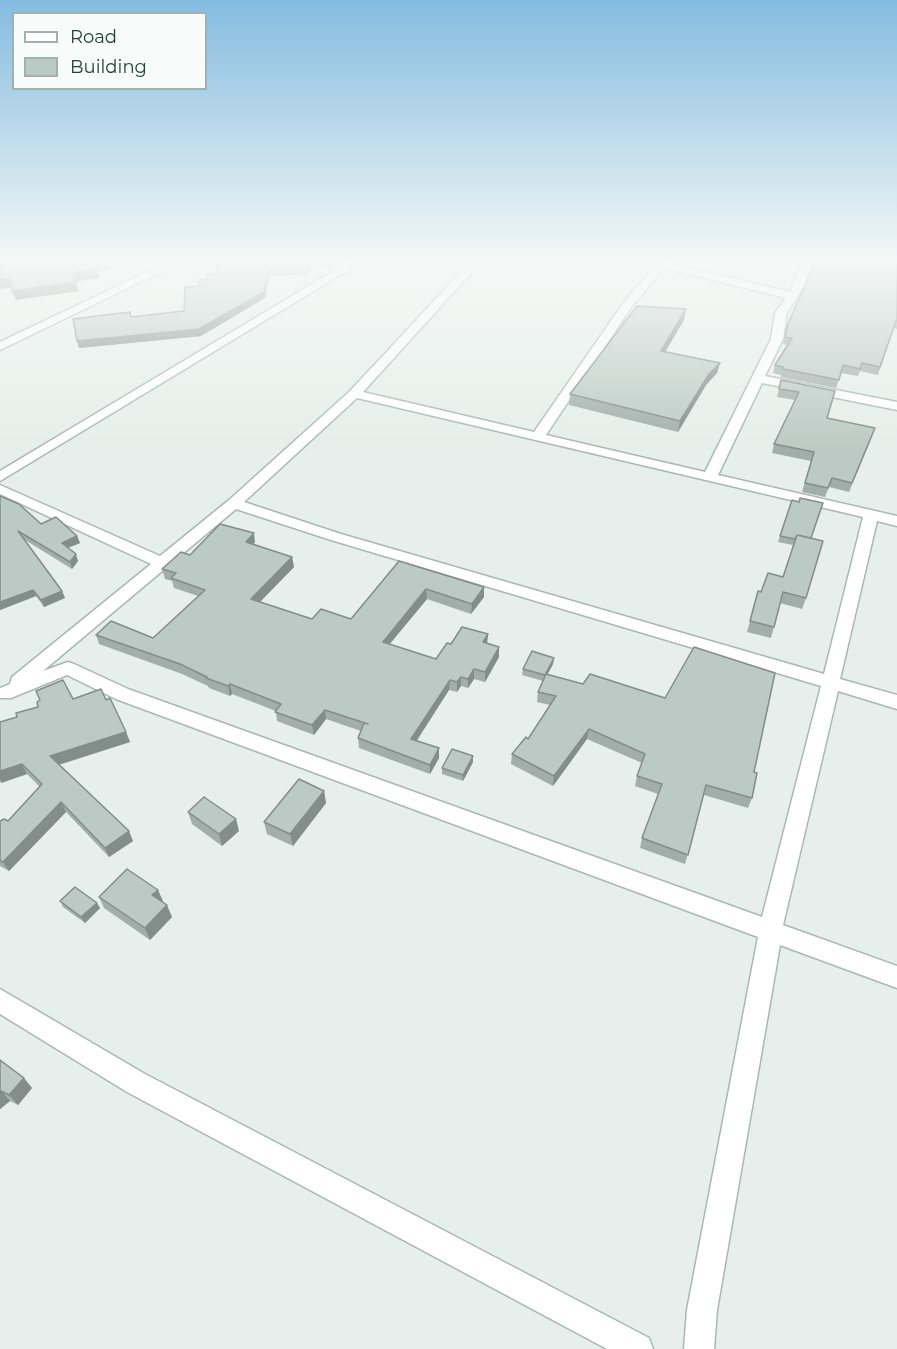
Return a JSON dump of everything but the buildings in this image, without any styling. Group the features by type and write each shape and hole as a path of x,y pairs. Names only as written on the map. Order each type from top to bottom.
{"street":[{"path":"0,346 49,323"},
{"path":"0,477 256,323"},
{"path":"2,694 234,503 354,394 420,323"},
{"path":"538,436 614,323"},
{"path":"710,476 777,339 779,323"},
{"path":"756,378 897,406"},
{"path":"354,394 897,521"},
{"path":"0,489 162,563"},
{"path":"234,503 336,537 897,702"},
{"path":"699,1349 702,1310 771,929 833,683 872,515"},
{"path":"2,694 68,668 122,694 771,929 897,977"},
{"path":"0,1000 136,1083 376,1208 638,1349"}]}
